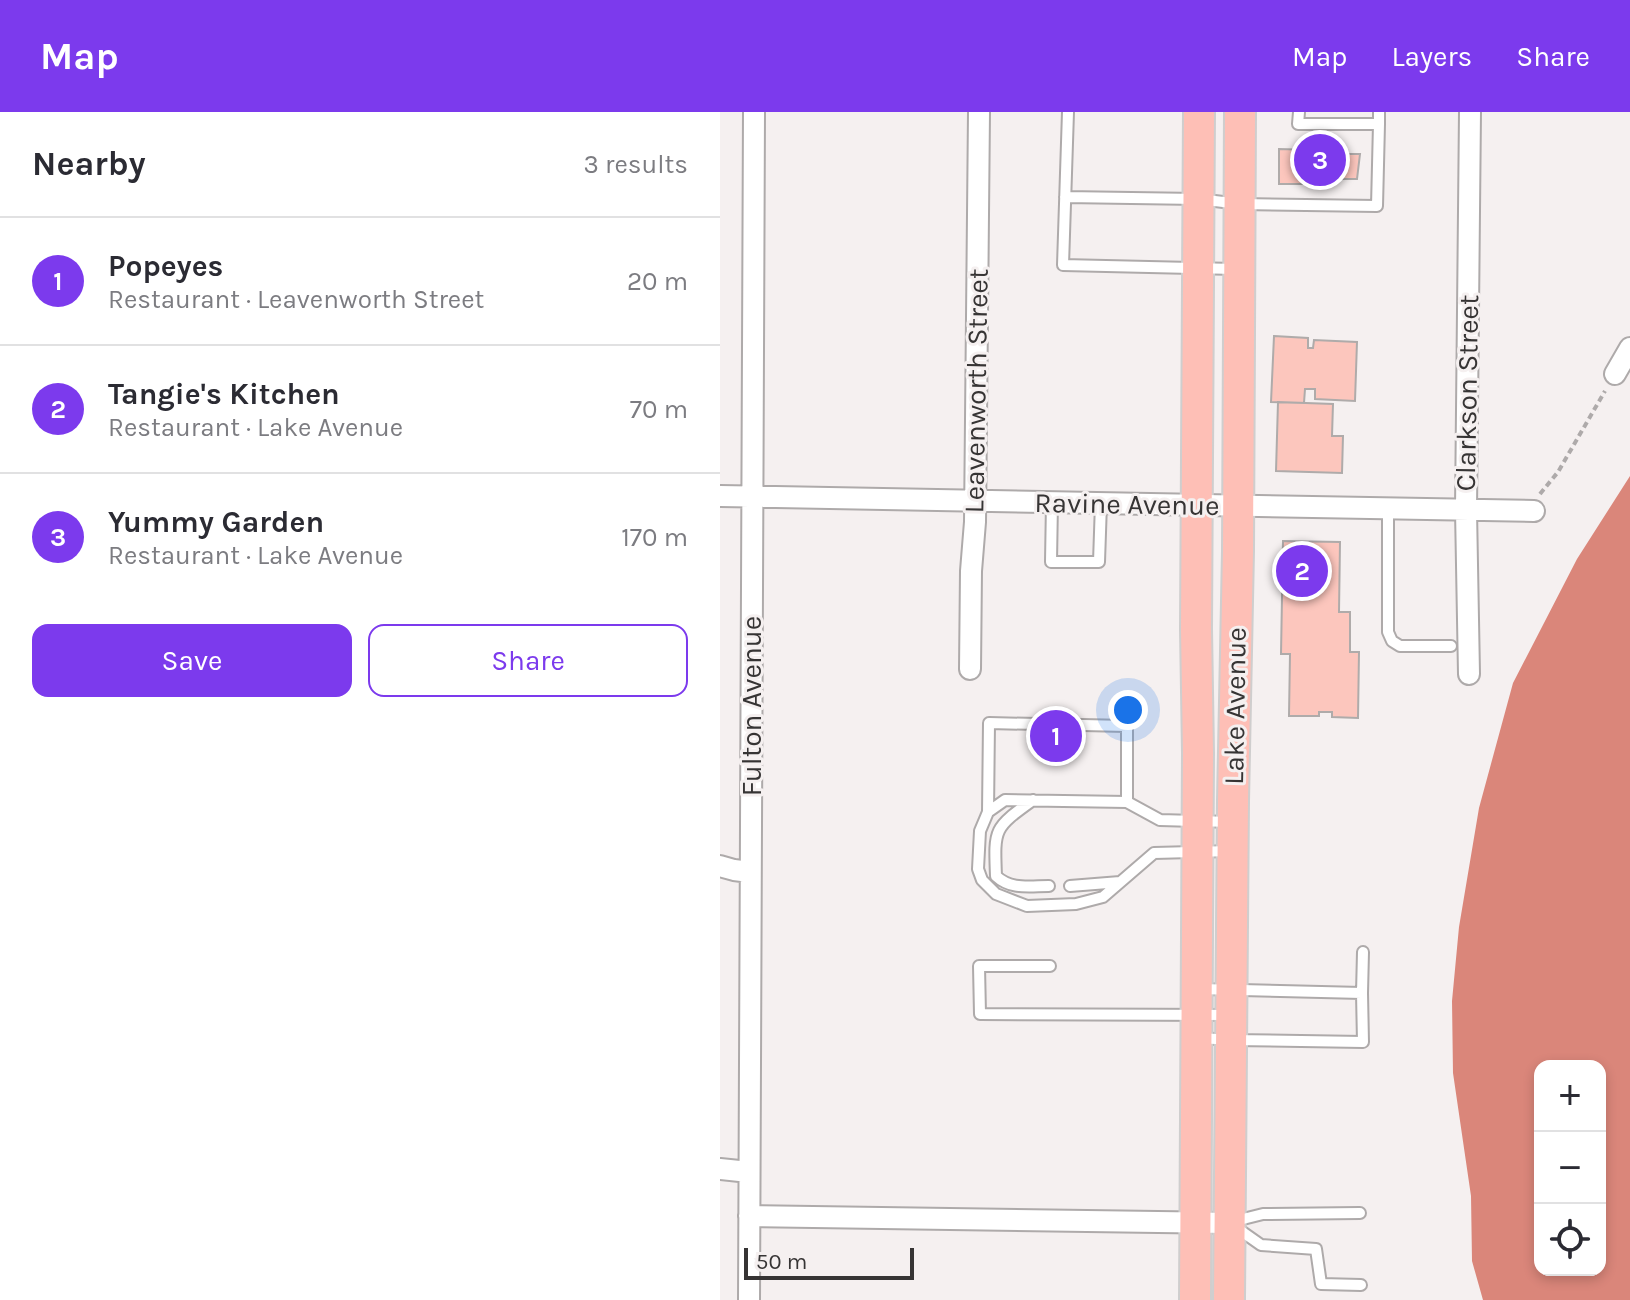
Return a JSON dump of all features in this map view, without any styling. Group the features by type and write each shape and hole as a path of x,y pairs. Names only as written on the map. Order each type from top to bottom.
{"main road":[{"name":"Lake Avenue","path":"1195,1300 1199,112"},
{"name":"Lake Avenue","path":"1229,1300 1240,112"}],"street":[{"name":"Fulton Avenue","path":"749,1300 754,112"},
{"name":"Leavenworth Street","path":"970,669 979,112"},
{"name":"Clarkson Street","path":"1469,674 1466,510 1470,112"},
{"path":"1610,383 1630,348"},
{"name":"Ravine Avenue","path":"720,496 1534,511"},
{"path":"720,866 750,872"},
{"path":"720,1169 749,1172"},
{"path":"749,1216 1229,1223"}],"lane":[{"path":"1068,112 1063,265 1239,269"},
{"path":"1299,112 1298,124 1379,124"},
{"path":"1065,197 1377,206 1379,112"},
{"path":"1052,502 1051,562 1099,562 1101,503"},
{"path":"1388,508 1388,632 1392,641 1400,646 1451,646"},
{"path":"1127,802 1127,726 989,723 988,812 980,831 978,869 982,880 996,894 1027,906 1076,904 1103,897 1154,853 1198,852 1233,837"},
{"path":"988,812 1005,800 1127,802 1160,820 1198,821 1233,837"},
{"path":"1033,800 1004,821 994,839 996,876 1005,884 1049,886"},
{"path":"1070,886 1122,882"},
{"path":"1050,966 979,966 980,1014 1231,1015 1363,1042 1363,952"},
{"path":"1197,1013 1231,1015 1362,993"},
{"path":"1197,1013 1231,1015"},
{"path":"1229,1223 1263,1214 1360,1213"},
{"path":"1229,1223 1261,1245 1316,1249 1321,1284 1361,1285"}],"path":[{"path":"1534,511 1539,495 1558,472 1610,383"}],"shaded area":[{"path":"1630,476 1630,1300 1483,1300 1472,1261 1471,1196 1453,1073 1452,1001 1459,927 1479,808 1513,683 1577,559"}],"building":[{"path":"1279,149 1312,150 1312,154 1360,154 1357,179 1310,179 1310,184 1279,184"},
{"path":"1274,336 1308,338 1308,348 1313,348 1314,340 1357,342 1355,401 1315,399 1315,389 1305,389 1304,403 1271,402"},
{"path":"1278,402 1333,404 1332,436 1343,436 1342,473 1276,471"},
{"path":"1283,541 1340,542 1339,612 1350,612 1350,652 1359,652 1358,718 1332,717 1332,712 1319,712 1319,716 1289,716 1290,654 1281,654"}],"place":[{"name":"Yummy Garden","path":"1320,160"},
{"name":"Tangie's Kitchen","path":"1302,571"},
{"name":"Popeyes","path":"1056,736"}]}
